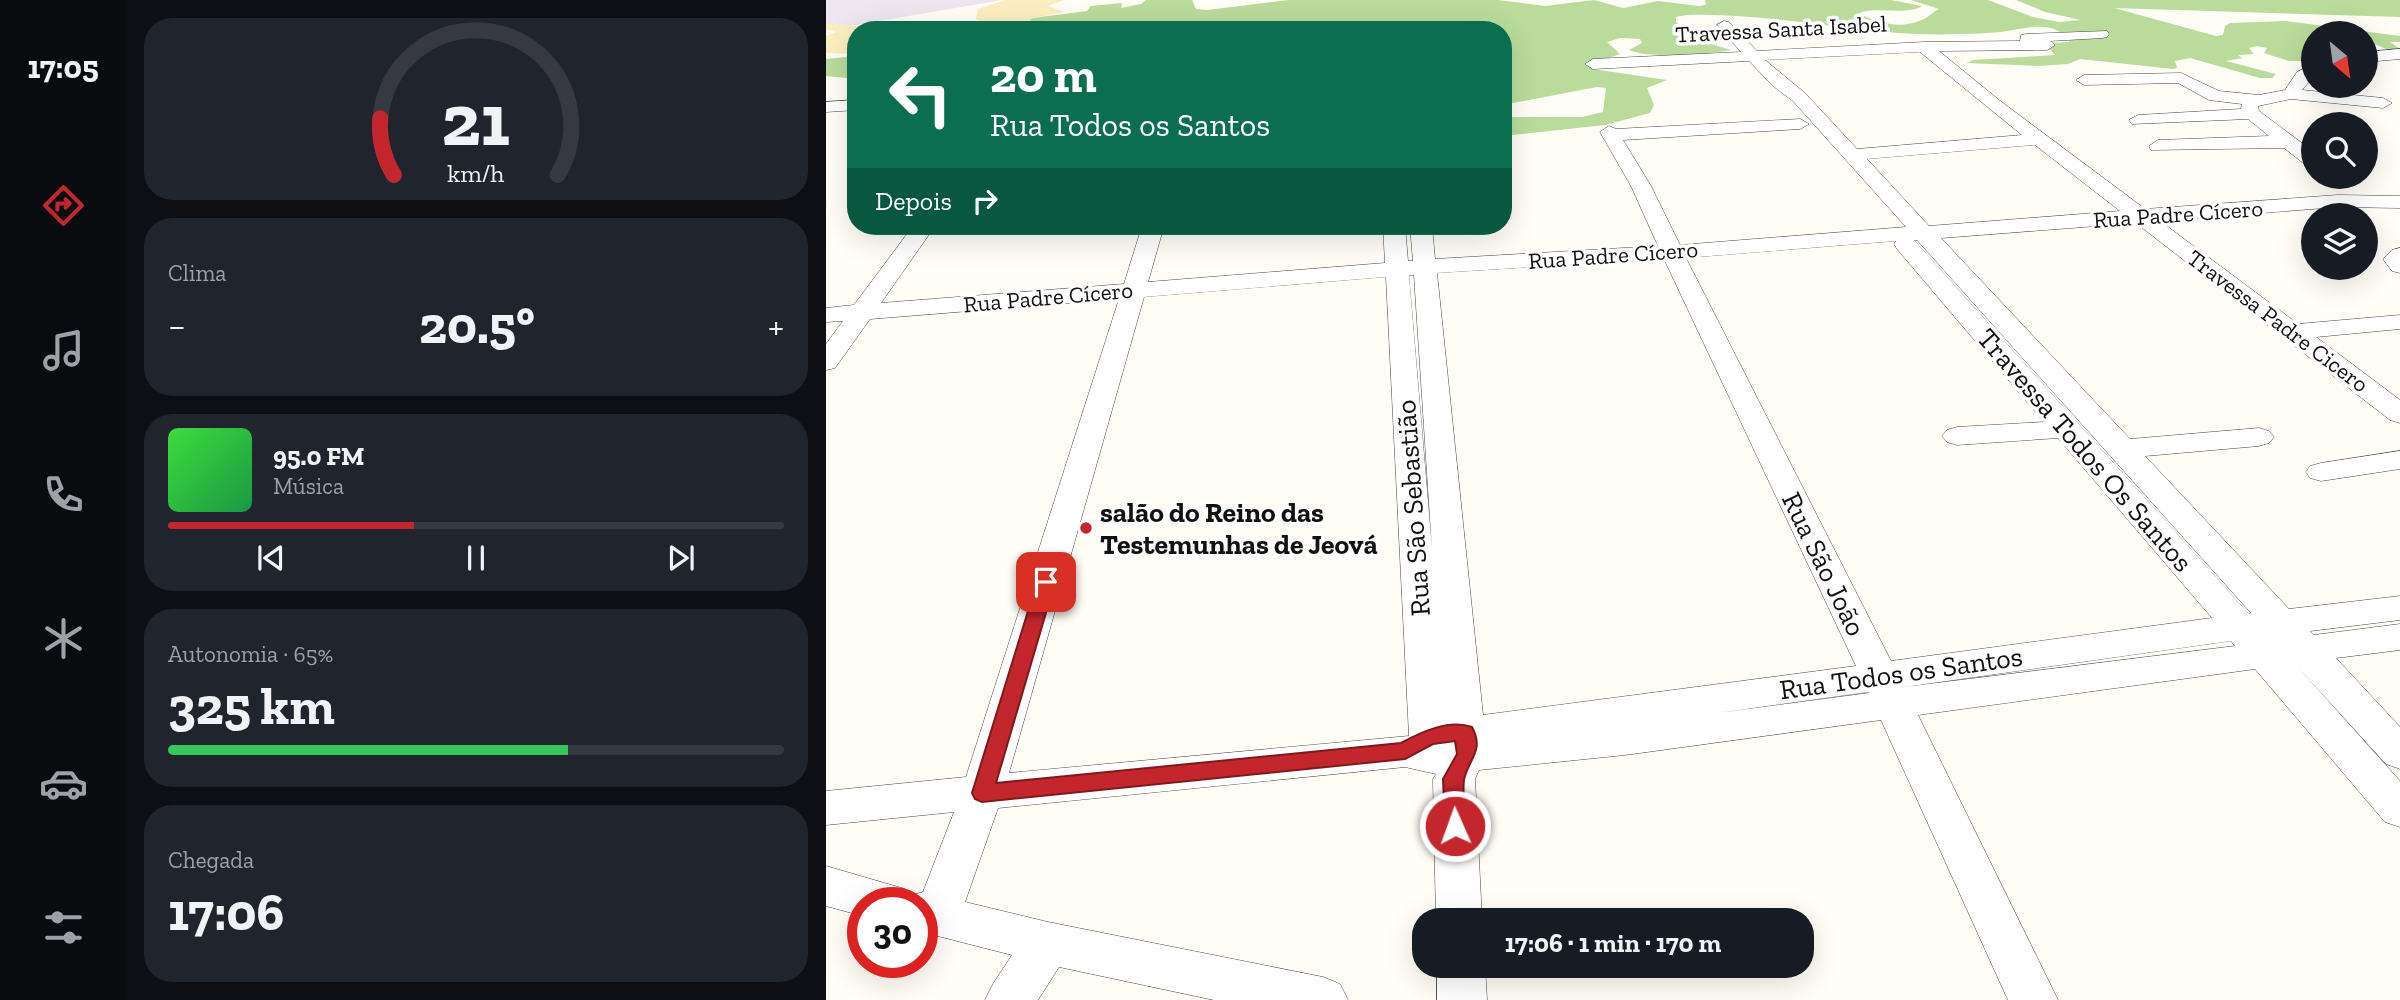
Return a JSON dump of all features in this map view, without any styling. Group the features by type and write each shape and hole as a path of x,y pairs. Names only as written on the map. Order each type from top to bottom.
{"street":[{"name":"Travessa Todos Os Santos","path":"1724,24 1782,87 1779,99 1852,155 1905,228 2067,429 2272,638 2400,753"},
{"name":"Travessa Santa Isabel","path":"1972,46 1972,43 1982,40 2102,34"},
{"name":"Travessa Santa Isabel","path":"1592,64 1924,47 2047,45"},
{"name":"Travessa Padre Cicero","path":"1924,47 2039,139 2400,414"},
{"path":"2084,80 2180,78 2215,96 2254,107 2287,142 2301,152"},
{"path":"2291,94 2301,78"},
{"path":"2138,120 2254,107 2291,94 2383,103"},
{"path":"2175,97 2215,96"},
{"path":"826,101 847,102"},
{"path":"826,107 847,104"},
{"name":"Travessa Todos Os Santos","path":"1804,119 1905,228 2068,391 2121,449 2272,638 2400,810"},
{"name":"Rua São João","path":"1804,119 1611,133 1641,186 1668,247 1886,689 2033,1000"},
{"path":"1852,155 2039,139"},
{"path":"2158,146 2240,141 2287,142"},
{"name":"Rua Padre Cícero","path":"2360,191 2400,202"},
{"name":"Rua Padre Cícero","path":"842,310 1135,285 1412,255 1668,247 2135,213 2360,191 2400,196"},
{"path":"826,362 842,310 898,235"},
{"path":"842,310 915,235"},
{"path":"938,895 982,793 1150,235"},
{"name":"Rua São Sebastião","path":"1400,235 1412,255 1442,752 1458,908"},
{"path":"2400,255 2395,259 2400,266"},
{"path":"2292,332 2398,322"},
{"path":"2037,395 2068,391"},
{"path":"1957,436 2067,429"},
{"name":"Travessa Todos Os Santos","path":"2121,449 2259,437"},
{"path":"2321,472 2400,460"},
{"name":"Rua Todos os Santos","path":"826,808 1442,752 1625,740 1886,689 2272,638 2400,608"},
{"name":"Rua Todos os Santos","path":"2272,638 2400,637"},
{"path":"826,886 847,892"},
{"path":"938,916 1048,943 1323,1000"},
{"path":"1010,1000 1048,943"},
{"path":"1461,978 1462,1000"}],"shaded area":[{"path":"826,0 1003,0 879,21 847,21 847,26 826,30"}],"green space":[{"path":"1146,0 1192,0 1196,9 1207,10 1289,0 1498,0 1545,6 1594,0 1623,8 1658,1 1699,6 1706,5 1705,0 1891,0 1922,6 1908,10 1859,13 1880,22 1904,25 1922,20 1939,9 1911,0 1988,0 2033,17 2059,22 2081,20 2045,12 2016,0 2400,0 2400,17 2114,8 2216,36 2223,35 2225,26 2230,23 2301,23 2301,61 2289,61 2264,53 2267,48 2257,46 2249,48 2254,54 2238,55 2242,58 2226,61 2276,74 2272,78 2260,78 2190,58 2175,61 2177,68 2173,69 2080,59 2068,64 2038,66 1966,63 1974,60 2055,55 2051,50 2027,44 2070,42 2064,35 2048,27 2001,32 1924,34 1755,17 1687,15 1676,17 1676,22 1685,29 1680,33 1731,50 1664,55 1638,53 1629,50 1642,43 1640,39 1620,38 1607,42 1620,54 1606,59 1593,69 1667,80 1647,88 1654,105 1650,113 1605,125 1512,135 1512,117 1582,117 1603,112 1606,88 1597,87 1512,103 1512,21 1029,21 1033,18 1087,11 1091,6 1122,3 1121,8 1141,4"},
{"path":"2378,33 2400,36 2400,42 2390,42 2400,49 2386,49 2378,45"},
{"path":"847,57 847,78 826,76 826,59"}],"sand":[{"path":"1005,0 1064,0 1048,6 1064,12 1029,19 1031,21 980,21 976,19 978,9"},
{"path":"826,24 847,25 847,54 826,53 826,36 836,32 826,29"}],"place":[{"name":"salão do Reino das Testemunhas de Jeová","path":"1086,528"}],"route":[{"path":"1046,582 982,793 1405,751 1429,737 1465,732 1467,754 1454,779 1455,826"}]}
